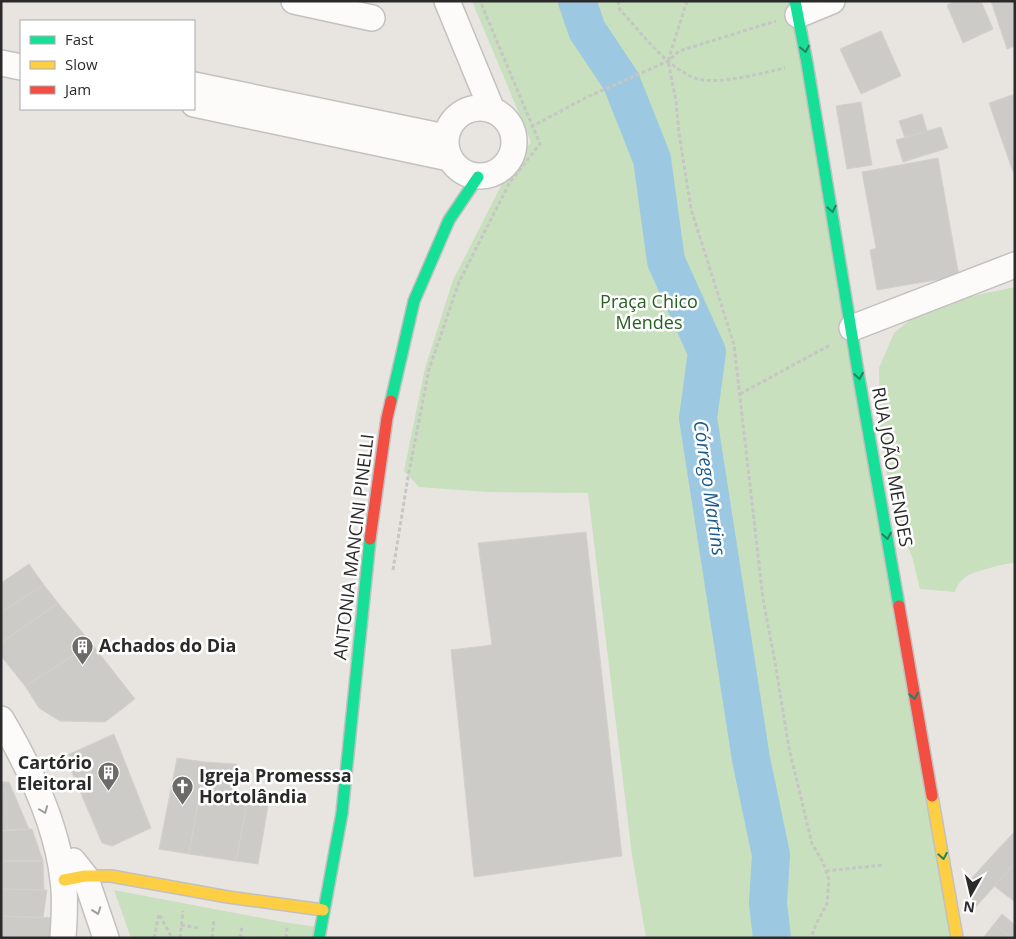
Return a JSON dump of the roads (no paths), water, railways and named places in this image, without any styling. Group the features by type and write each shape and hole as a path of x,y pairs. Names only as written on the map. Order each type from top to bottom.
{"street":[{"path":"294,1 372,18"},
{"path":"447,1 492,110"},
{"path":"797,8 832,1"},
{"name":"RUA JOÃO MENDES","path":"797,8 808,63 916,711 957,938"},
{"path":"1,46 20,50"},
{"path":"1,63 20,68"},
{"path":"195,85 447,147"},
{"path":"195,104 447,147"},
{"path":"475,108 492,110 505,118 512,127 514,151 509,162 490,176 466,174 456,167 447,147 449,126 455,117 464,111 475,108"},
{"name":"ANTONIA MANCINI PINELLI","path":"319,938 342,813 370,539 387,418 414,300 449,220 478,176"},
{"path":"852,328 1015,264"},
{"path":"1,719 9,745 30,771 56,840 106,938"},
{"path":"74,878 111,876 228,897 323,910"},
{"path":"63,938 74,878"}],"waterway":[{"name":"Córrego Martins","path":"577,1 587,30 621,81 652,159 666,261 707,352 698,418 751,759 771,855 768,903 772,938"}],"place":[{"name":"Achados do Dia","path":"83,665"},
{"name":"Cartório Eleitoral","path":"108,792"},
{"name":"Igreja Promesssa Hortolândia","path":"183,805"}],"park label":[{"name":"Praça Chico Mendes","path":"649,312"}]}
